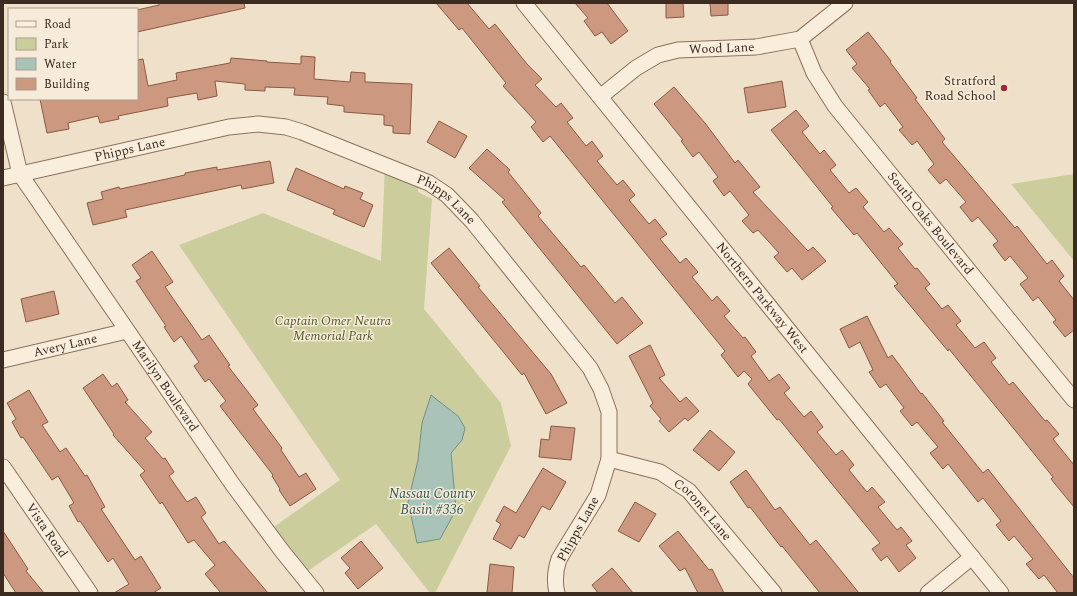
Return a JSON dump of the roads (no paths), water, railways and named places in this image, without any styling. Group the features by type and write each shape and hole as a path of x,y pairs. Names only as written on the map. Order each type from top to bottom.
{"street":[{"name":"Northern Parkway West","path":"524,3 1001,593"},
{"name":"Wood Lane","path":"600,97 636,68 658,55 678,50 756,47 800,39 844,3"},
{"name":"South Oaks Boulevard","path":"800,39 814,73 835,106 1073,397"},
{"path":"3,102 20,174"},
{"name":"Phipps Lane","path":"3,178 229,127 258,124 286,127 302,132 429,183 447,195 472,221 590,368 602,389 609,412 609,459 598,495 559,559 555,578 557,593"},
{"name":"Marilyn Boulevard","path":"20,174 233,485 282,551 316,593"},
{"name":"Avery Lane","path":"3,360 127,331"},
{"name":"Coronet Lane","path":"609,459 660,472 689,491 774,593"},
{"name":"Vista Road","path":"3,467 90,593"},
{"path":"928,593 972,557"}],"water":[{"name":"Nassau County Basin #336","path":"431,395 458,416 465,428 462,440 451,453 456,510 440,539 417,543 408,502 418,460 422,423"}],"place":[{"name":"Stratford Road School","path":"1004,88"}],"park label":[{"name":"Captain Omer Neutra Memorial Park","path":"333,328"}]}
